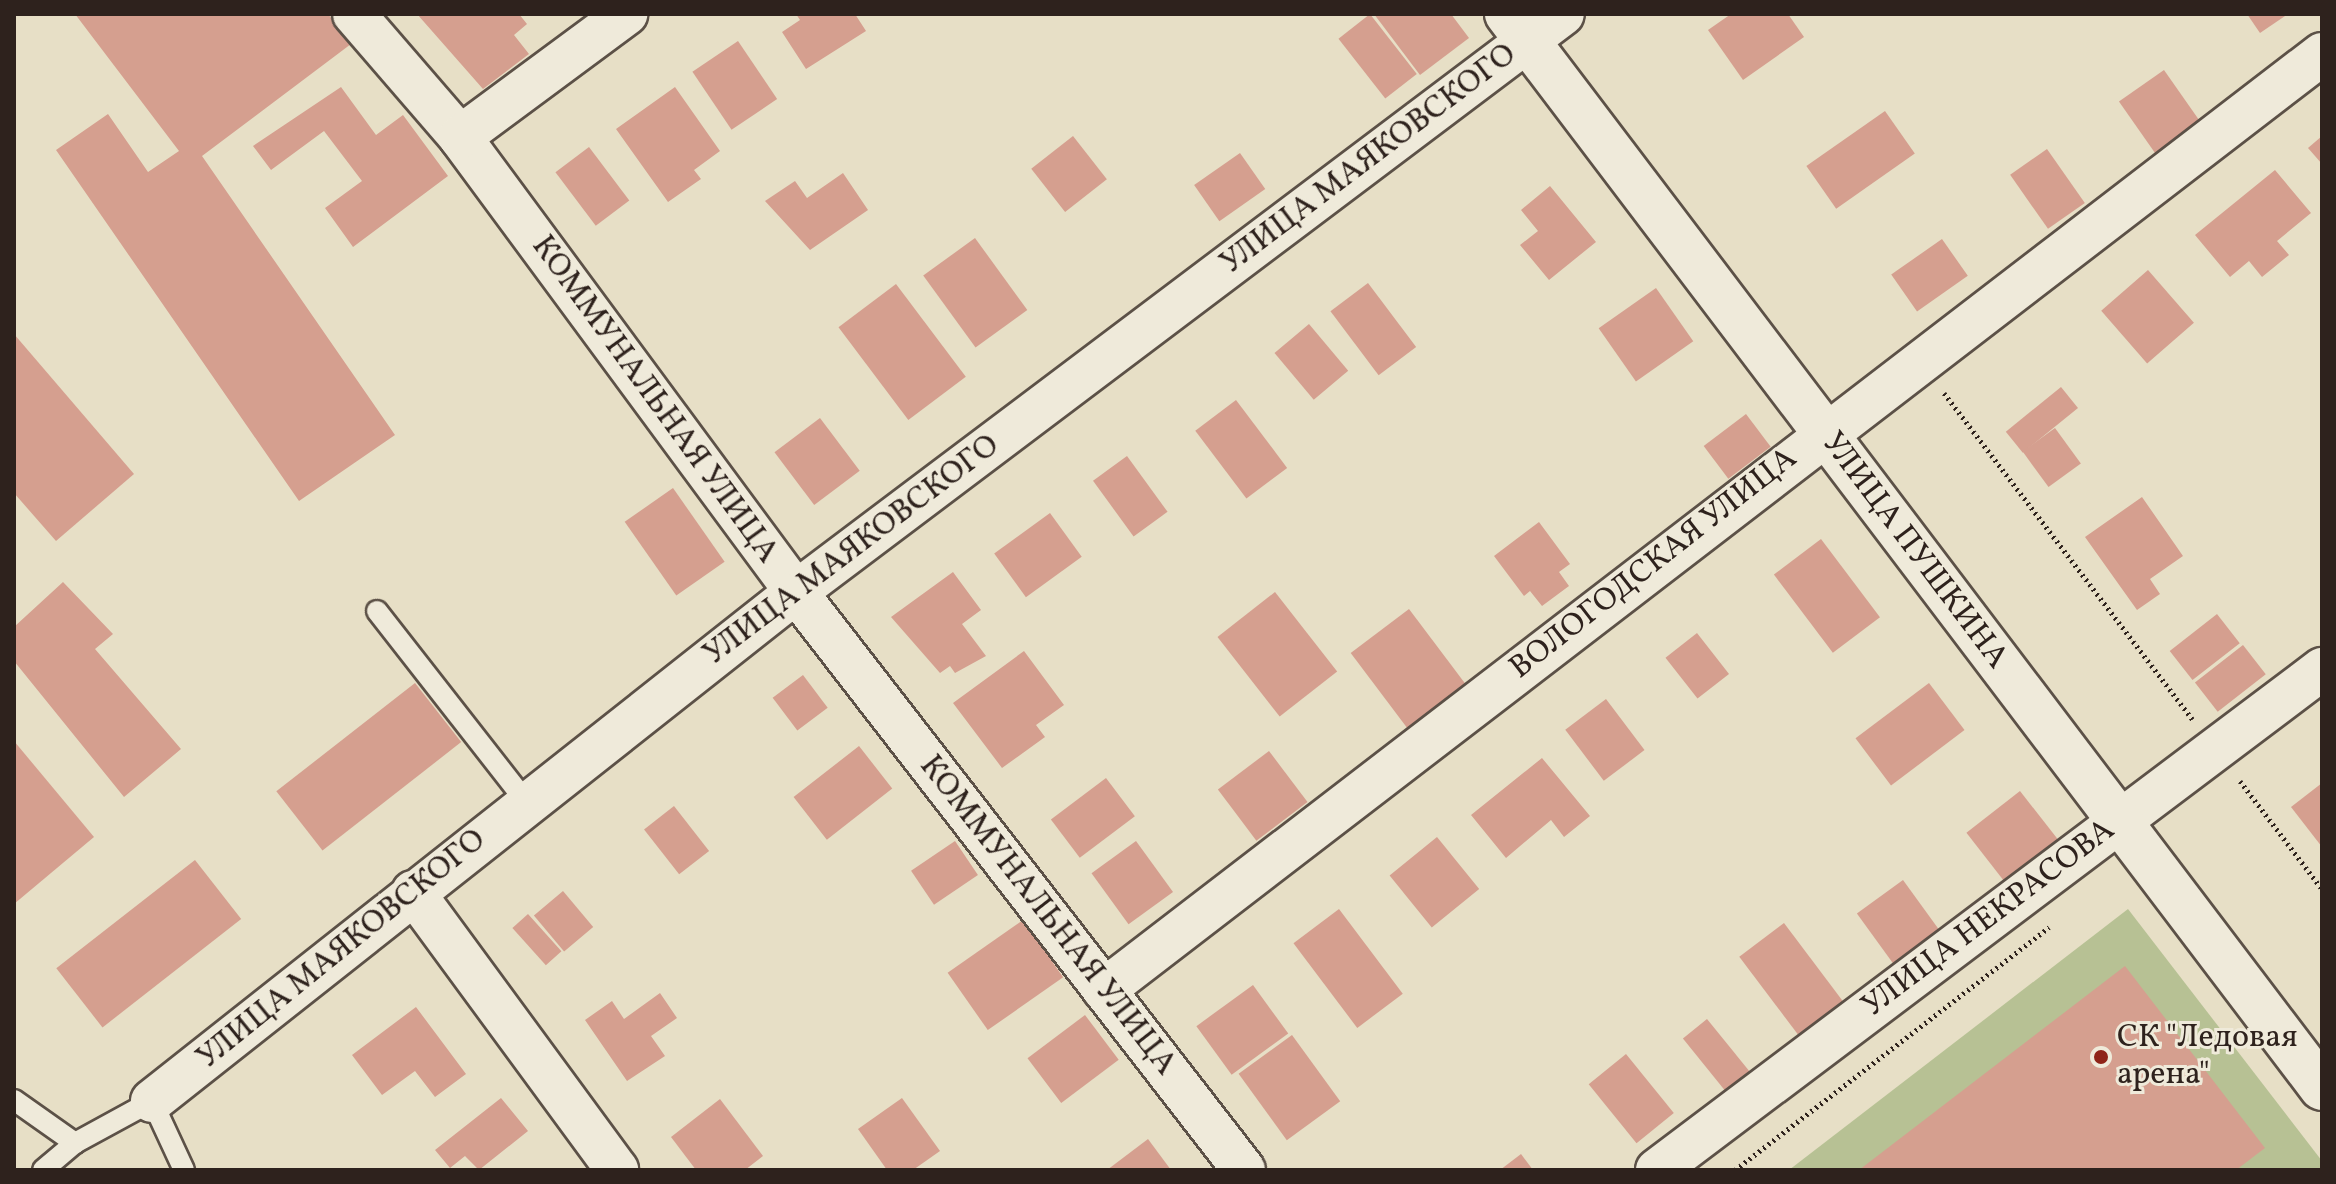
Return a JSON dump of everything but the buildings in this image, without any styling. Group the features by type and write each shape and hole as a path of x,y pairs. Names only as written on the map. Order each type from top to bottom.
{"street":[{"name":"КОММУНАЛЬНАЯ УЛИЦА","path":"354,14 460,137 796,592 1244,1170"},
{"path":"460,137 626,14"},
{"name":"УЛИЦА МАЯКОВСКОГО","path":"152,1101 413,892 1517,28 1563,14"},
{"name":"УЛИЦА ПУШКИНА","path":"1517,28 2322,1088"},
{"name":"ВОЛОГОДСКАЯ УЛИЦА","path":"1104,990 1824,433 2322,54"},
{"name":"УЛИЦА НЕКРАСОВА","path":"1657,1170 2322,669"},
{"path":"413,892 617,1170"}],"lane":[{"path":"377,611 527,803"},
{"path":"14,1100 75,1143"},
{"path":"43,1170 75,1143 152,1101 184,1170"}],"path":[{"path":"1919,361 2322,889"},
{"path":"1735,1170 2044,935 2055,913"}],"green space":[{"name":"СК \"Ледовая арена\"","path":"2128,909 2322,1161 2322,1170 1789,1170"}],"place":[{"name":"СК \"Ледовая арена\"","path":"2101,1057"}]}
